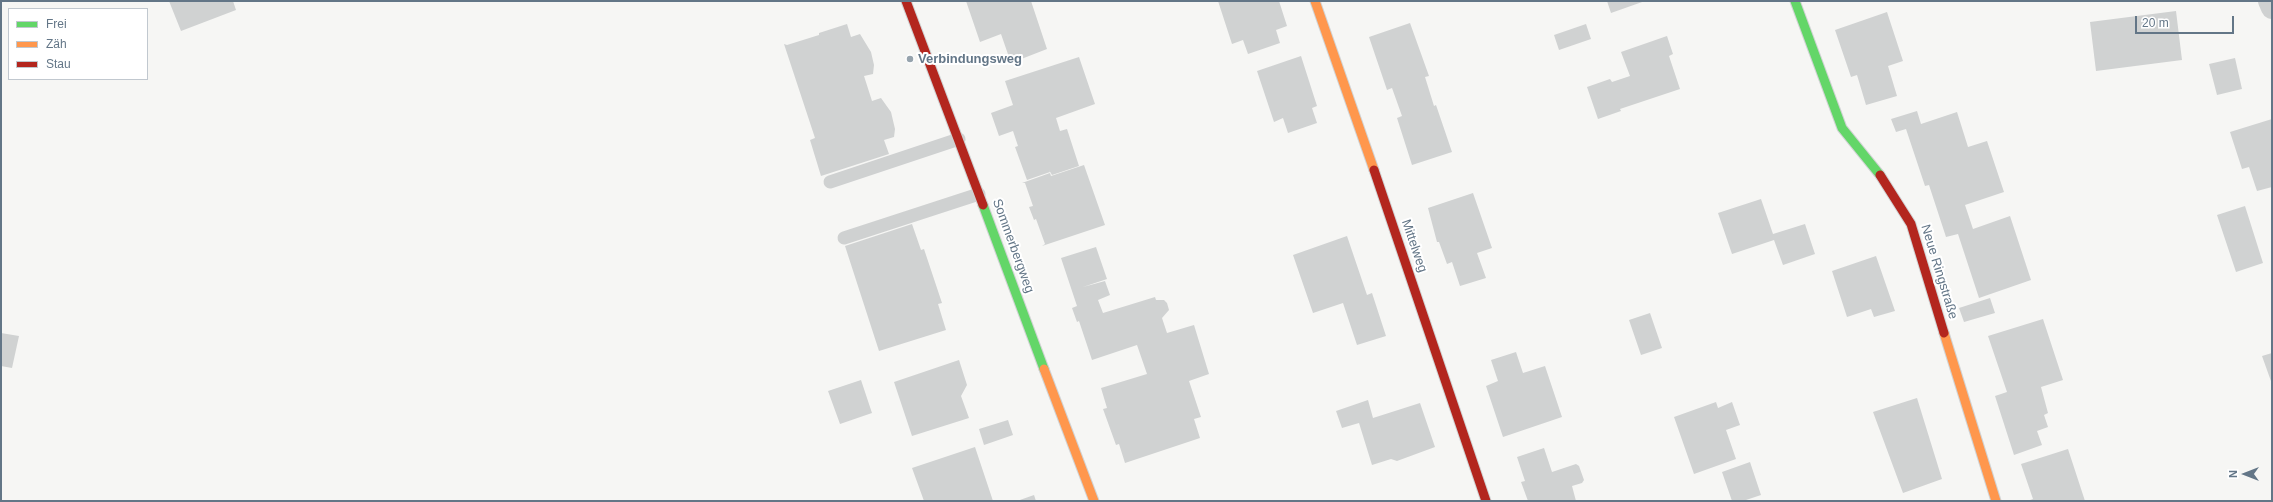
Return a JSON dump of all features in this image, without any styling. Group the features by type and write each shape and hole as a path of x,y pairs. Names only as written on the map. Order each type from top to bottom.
{"street":[{"name":"Sommerbergweg","path":"906,1 1094,501"},
{"name":"Mittelweg","path":"1314,1 1342,75 1486,501"},
{"name":"Neue Ringstraße","path":"1795,1 1842,128 1879,174 1910,224 1996,501"},
{"path":"2269,1 2272,8"}],"lane":[{"path":"830,182 958,139"},
{"path":"844,238 979,194"}],"building":[{"path":"169,1 233,1 236,10 181,31"},
{"path":"966,1 1031,1 1047,49 1011,63 1001,34 980,42"},
{"path":"1218,1 1279,1 1287,26 1276,30 1280,43 1248,54 1243,40 1232,44"},
{"path":"1607,1 1645,1 1611,13"},
{"path":"2176,11 2182,60 2096,71 2090,22"},
{"path":"1887,12 1903,61 1888,66 1897,96 1866,105 1857,75 1851,77 1835,30"},
{"path":"1410,23 1429,76 1425,77 1434,106 1436,105 1452,152 1412,165 1397,118 1402,116 1392,88 1387,90 1369,37"},
{"path":"847,24 851,37 860,34 871,52 874,65 873,74 864,76 872,101 881,98 891,112 895,129 894,137 884,140 889,154 821,176 810,140 815,138 784,44 787,45 819,35 819,33"},
{"path":"1586,24 1591,39 1559,50 1554,35"},
{"path":"1667,36 1673,54 1669,56 1680,89 1620,109 1621,111 1598,119 1587,87 1610,79 1612,82 1630,76 1621,52"},
{"path":"1301,56 1317,106 1312,108 1317,123 1288,133 1283,118 1274,122 1257,71"},
{"path":"1079,57 1095,104 1056,118 1060,131 1067,129 1079,166 1052,175 1049,170 1050,172 1027,180 1015,147 1018,146 1013,131 999,136 991,113 1013,105 1005,81"},
{"path":"2235,58 2242,89 2217,95 2209,64"},
{"path":"1917,111 1921,124 1957,112 1968,147 1987,141 2004,192 1965,205 1973,229 2010,216 2031,280 1979,298 1958,234 1946,237 1929,185 1925,186 1906,129 1896,132 1891,119"},
{"path":"2272,119 2272,187 2257,191 2249,167 2242,169 2230,132"},
{"path":"1084,165 1105,225 1042,246 1045,244 1036,219 1034,220 1029,207 1033,206 1025,183 1022,183 1050,173 1051,176"},
{"path":"1473,193 1492,248 1477,253 1486,278 1460,286 1452,262 1447,264 1439,242 1437,242 1428,208"},
{"path":"1761,199 1773,234 1805,224 1815,254 1783,265 1774,240 1732,254 1718,213"},
{"path":"2245,206 2263,263 2236,272 2217,215"},
{"path":"912,224 921,250 924,249 942,303 938,304 946,330 879,351 845,246"},
{"path":"1347,236 1367,295 1372,293 1386,336 1357,345 1343,303 1313,313 1293,255"},
{"path":"1096,247 1107,279 1083,287 1105,281 1110,295 1098,300 1103,313 1155,297 1156,300 1164,300 1167,303 1169,310 1162,318 1167,333 1194,325 1209,374 1189,381 1201,417 1194,419 1200,438 1125,463 1119,444 1116,445 1103,409 1107,408 1101,388 1147,374 1137,345 1092,360 1079,321 1077,322 1072,308 1077,306 1061,258"},
{"path":"1876,256 1895,311 1874,317 1871,309 1847,317 1832,271"},
{"path":"1990,298 1995,313 1964,322 1959,308"},
{"path":"1650,313 1662,348 1641,355 1629,320"},
{"path":"2043,319 2063,380 2041,387 2048,413 2044,415 2048,427 2037,431 2042,445 2014,455 1995,396 2007,392 1988,336"},
{"path":"1,333 19,336 12,368 1,366"},
{"path":"1516,352 1523,373 1545,366 1562,417 1503,437 1486,386 1498,381 1491,360"},
{"path":"2272,353 2272,384 2262,356"},
{"path":"959,360 967,385 961,396 969,418 912,436 894,382"},
{"path":"861,380 872,413 840,424 828,391"},
{"path":"1917,398 1942,479 1903,493 1873,412"},
{"path":"1368,400 1373,418 1420,403 1435,447 1397,461 1391,459 1372,465 1359,423 1342,428 1336,411"},
{"path":"1716,402 1718,408 1732,402 1740,425 1726,430 1736,459 1694,474 1674,417"},
{"path":"1008,420 1013,435 984,445 979,429"},
{"path":"975,447 993,501 924,501 912,468"},
{"path":"1544,448 1552,472 1576,464 1579,466 1584,480 1582,483 1572,486 1576,501 1528,501 1521,482 1525,481 1517,457"},
{"path":"2068,449 2085,501 2027,501 2033,499 2021,464"},
{"path":"1750,462 1761,495 1743,501 1732,501 1722,472"},
{"path":"1034,495 1036,501 1017,501"}],"traffic: fast":[{"path":"1795,1 1842,128 1880,175"},
{"path":"983,205 1044,369"}],"traffic: slow":[{"path":"1315,1 1374,170"},
{"path":"1944,333 1996,501"},
{"path":"1044,369 1094,501"}],"traffic: jam":[{"path":"906,1 983,205"},
{"path":"1374,170 1486,501"},
{"path":"1880,175 1911,224 1944,333"}],"place":[{"name":"Verbindungsweg","path":"910,59"}]}
